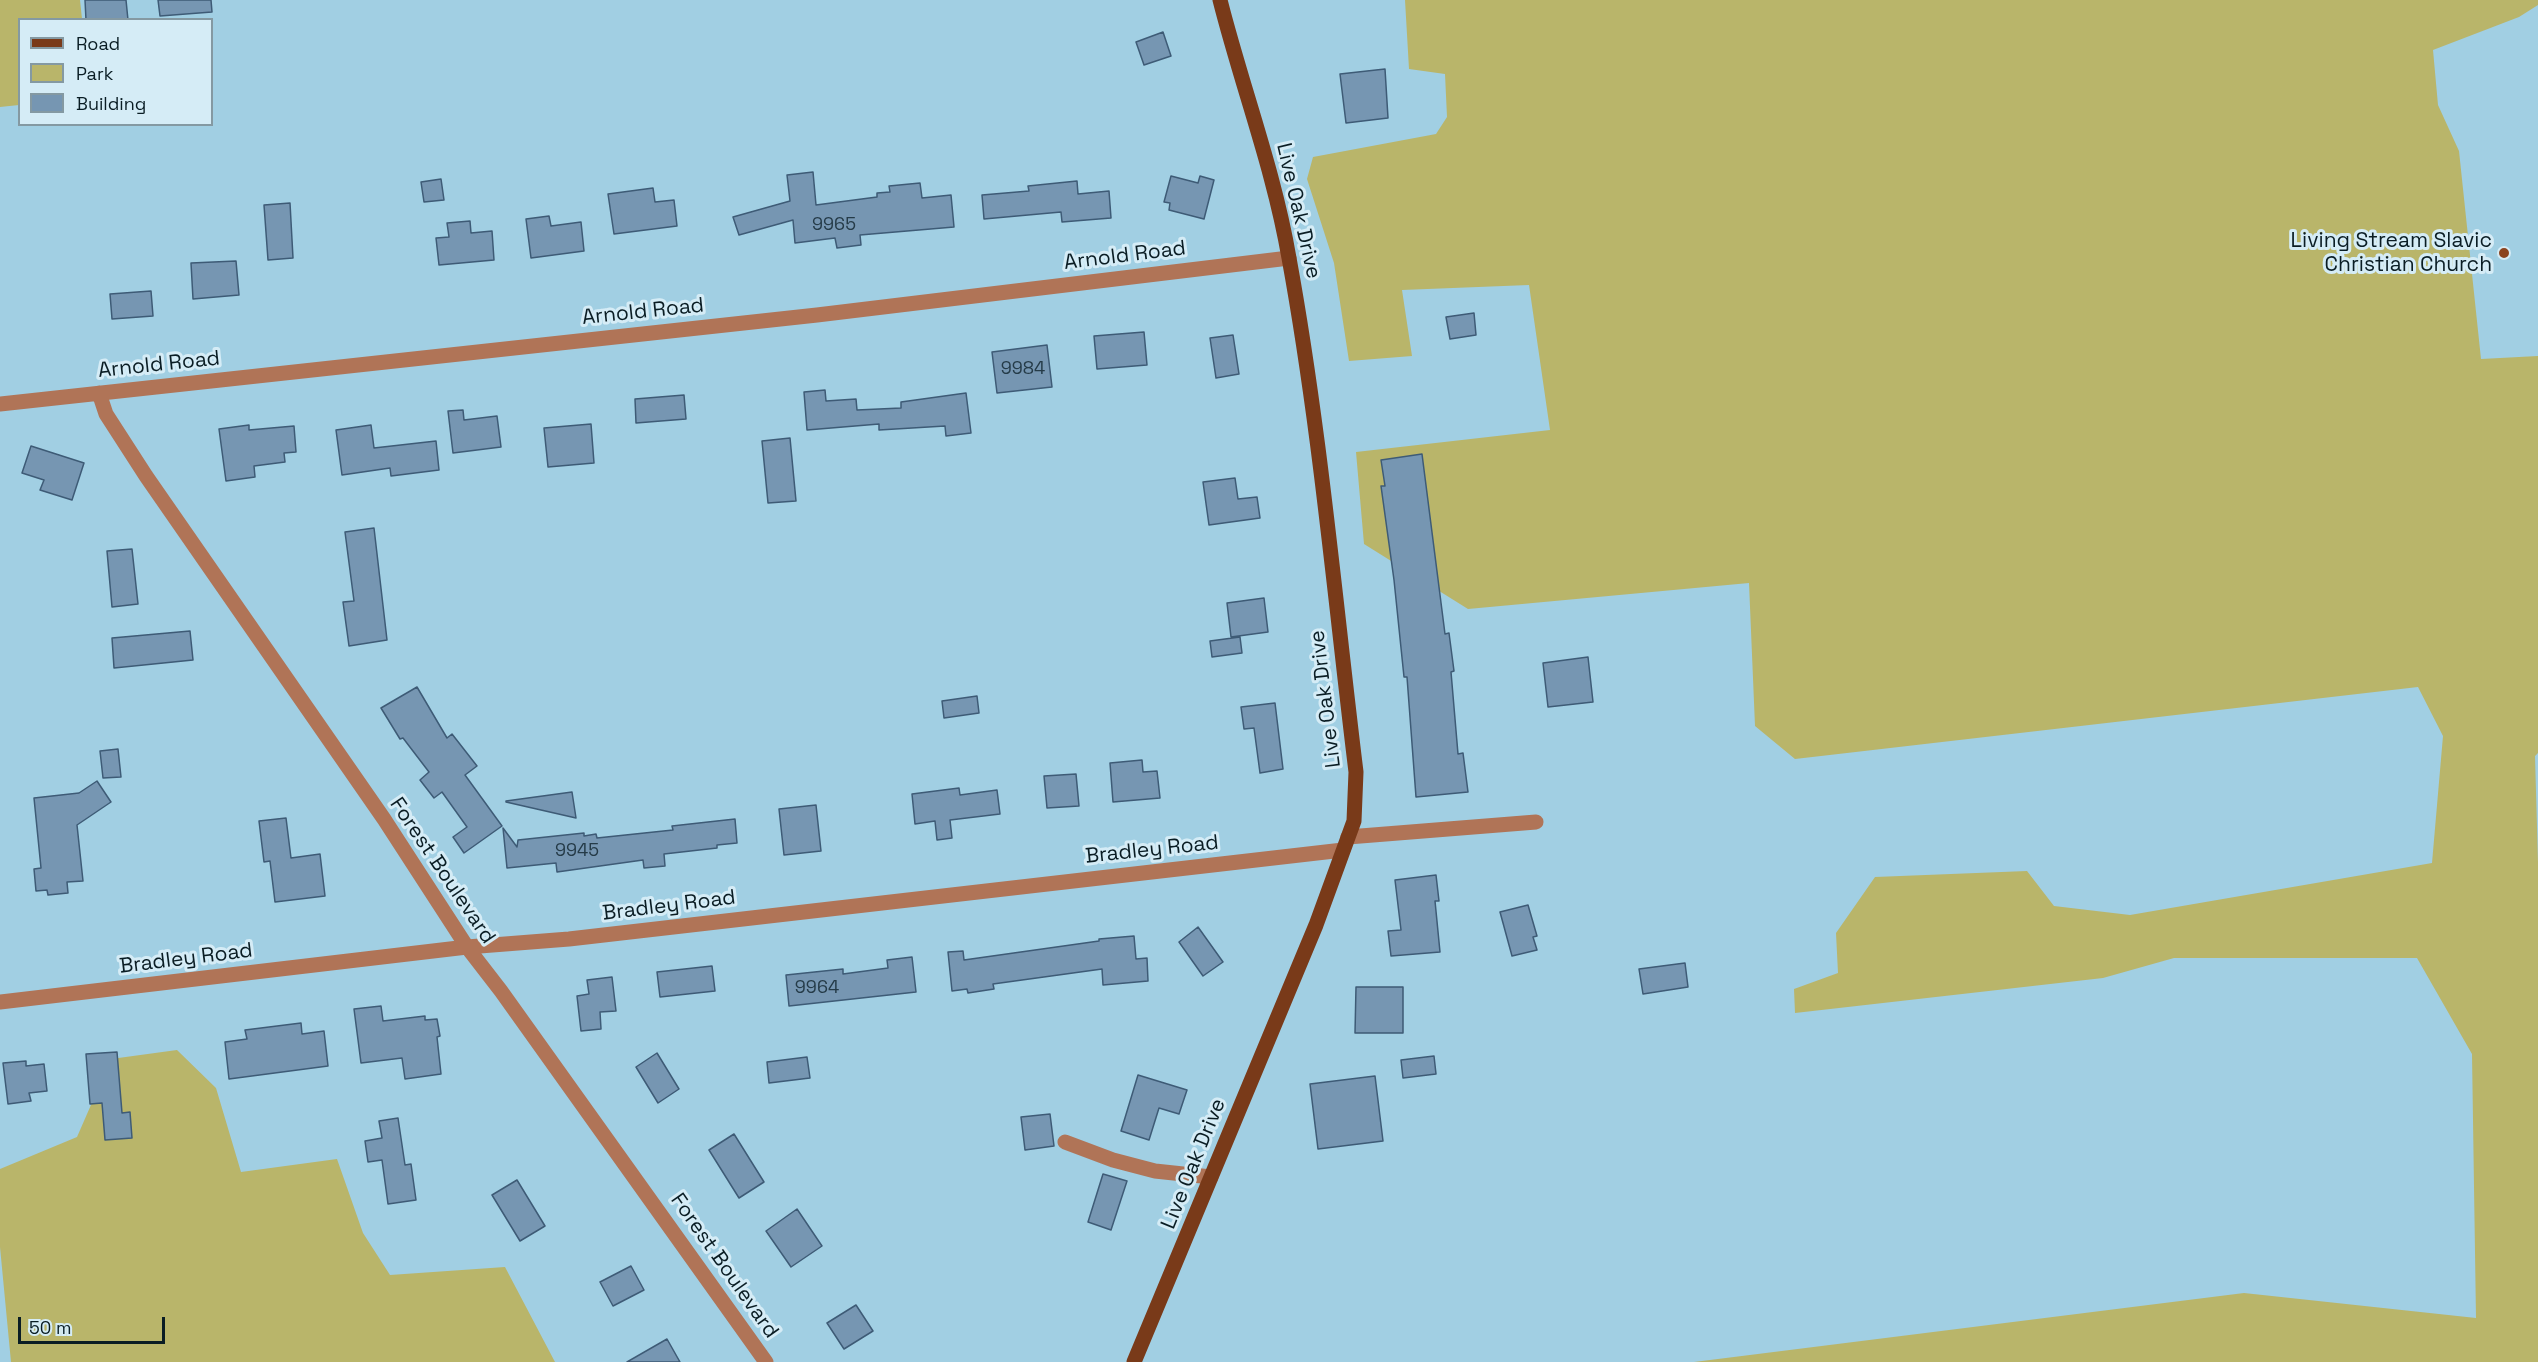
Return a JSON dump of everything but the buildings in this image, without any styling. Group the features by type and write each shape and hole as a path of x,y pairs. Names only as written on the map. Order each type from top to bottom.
{"main road":[{"name":"Live Oak Drive","path":"1134,1362 1316,925 1354,821 1356,772 1310,390 1289,258 1274,187 1233,54 1220,0"}],"street":[{"name":"Arnold Road","path":"0,404 805,316 1289,258"},
{"name":"Forest Boulevard","path":"99,393 106,414 146,476 384,819 467,947 501,991 766,1362"},
{"name":"Bradley Road","path":"0,1002 467,947 569,939 1346,843 1536,822"},
{"path":"1065,1142 1113,1160 1155,1172 1211,1177"}],"green space":[{"path":"0,0 80,0 82,18 18,18 18,105 0,107"},
{"path":"1405,0 2538,0 2538,5 2519,17 2433,50 2438,105 2459,151 2481,359 2538,356 2538,753 2535,756 2538,863 2538,1362 1694,1362 2244,1293 2476,1318 2472,1054 2417,958 2174,958 2103,978 1795,1013 1794,989 1838,973 1836,933 1875,877 2027,871 2054,906 2130,915 2432,863 2443,736 2418,687 1795,759 1755,726 1749,583 1468,609 1364,544 1356,452 1550,430 1529,285 1402,290 1412,356 1349,361 1334,263 1307,179 1313,157 1436,134 1447,117 1445,74 1409,69"},
{"path":"177,1050 216,1088 241,1172 337,1159 363,1233 390,1275 505,1267 555,1362 11,1362 0,1247 0,1169 77,1137 111,1059"}],"place":[{"name":"Living Stream Slavic Christian Church","path":"2504,253"}]}
